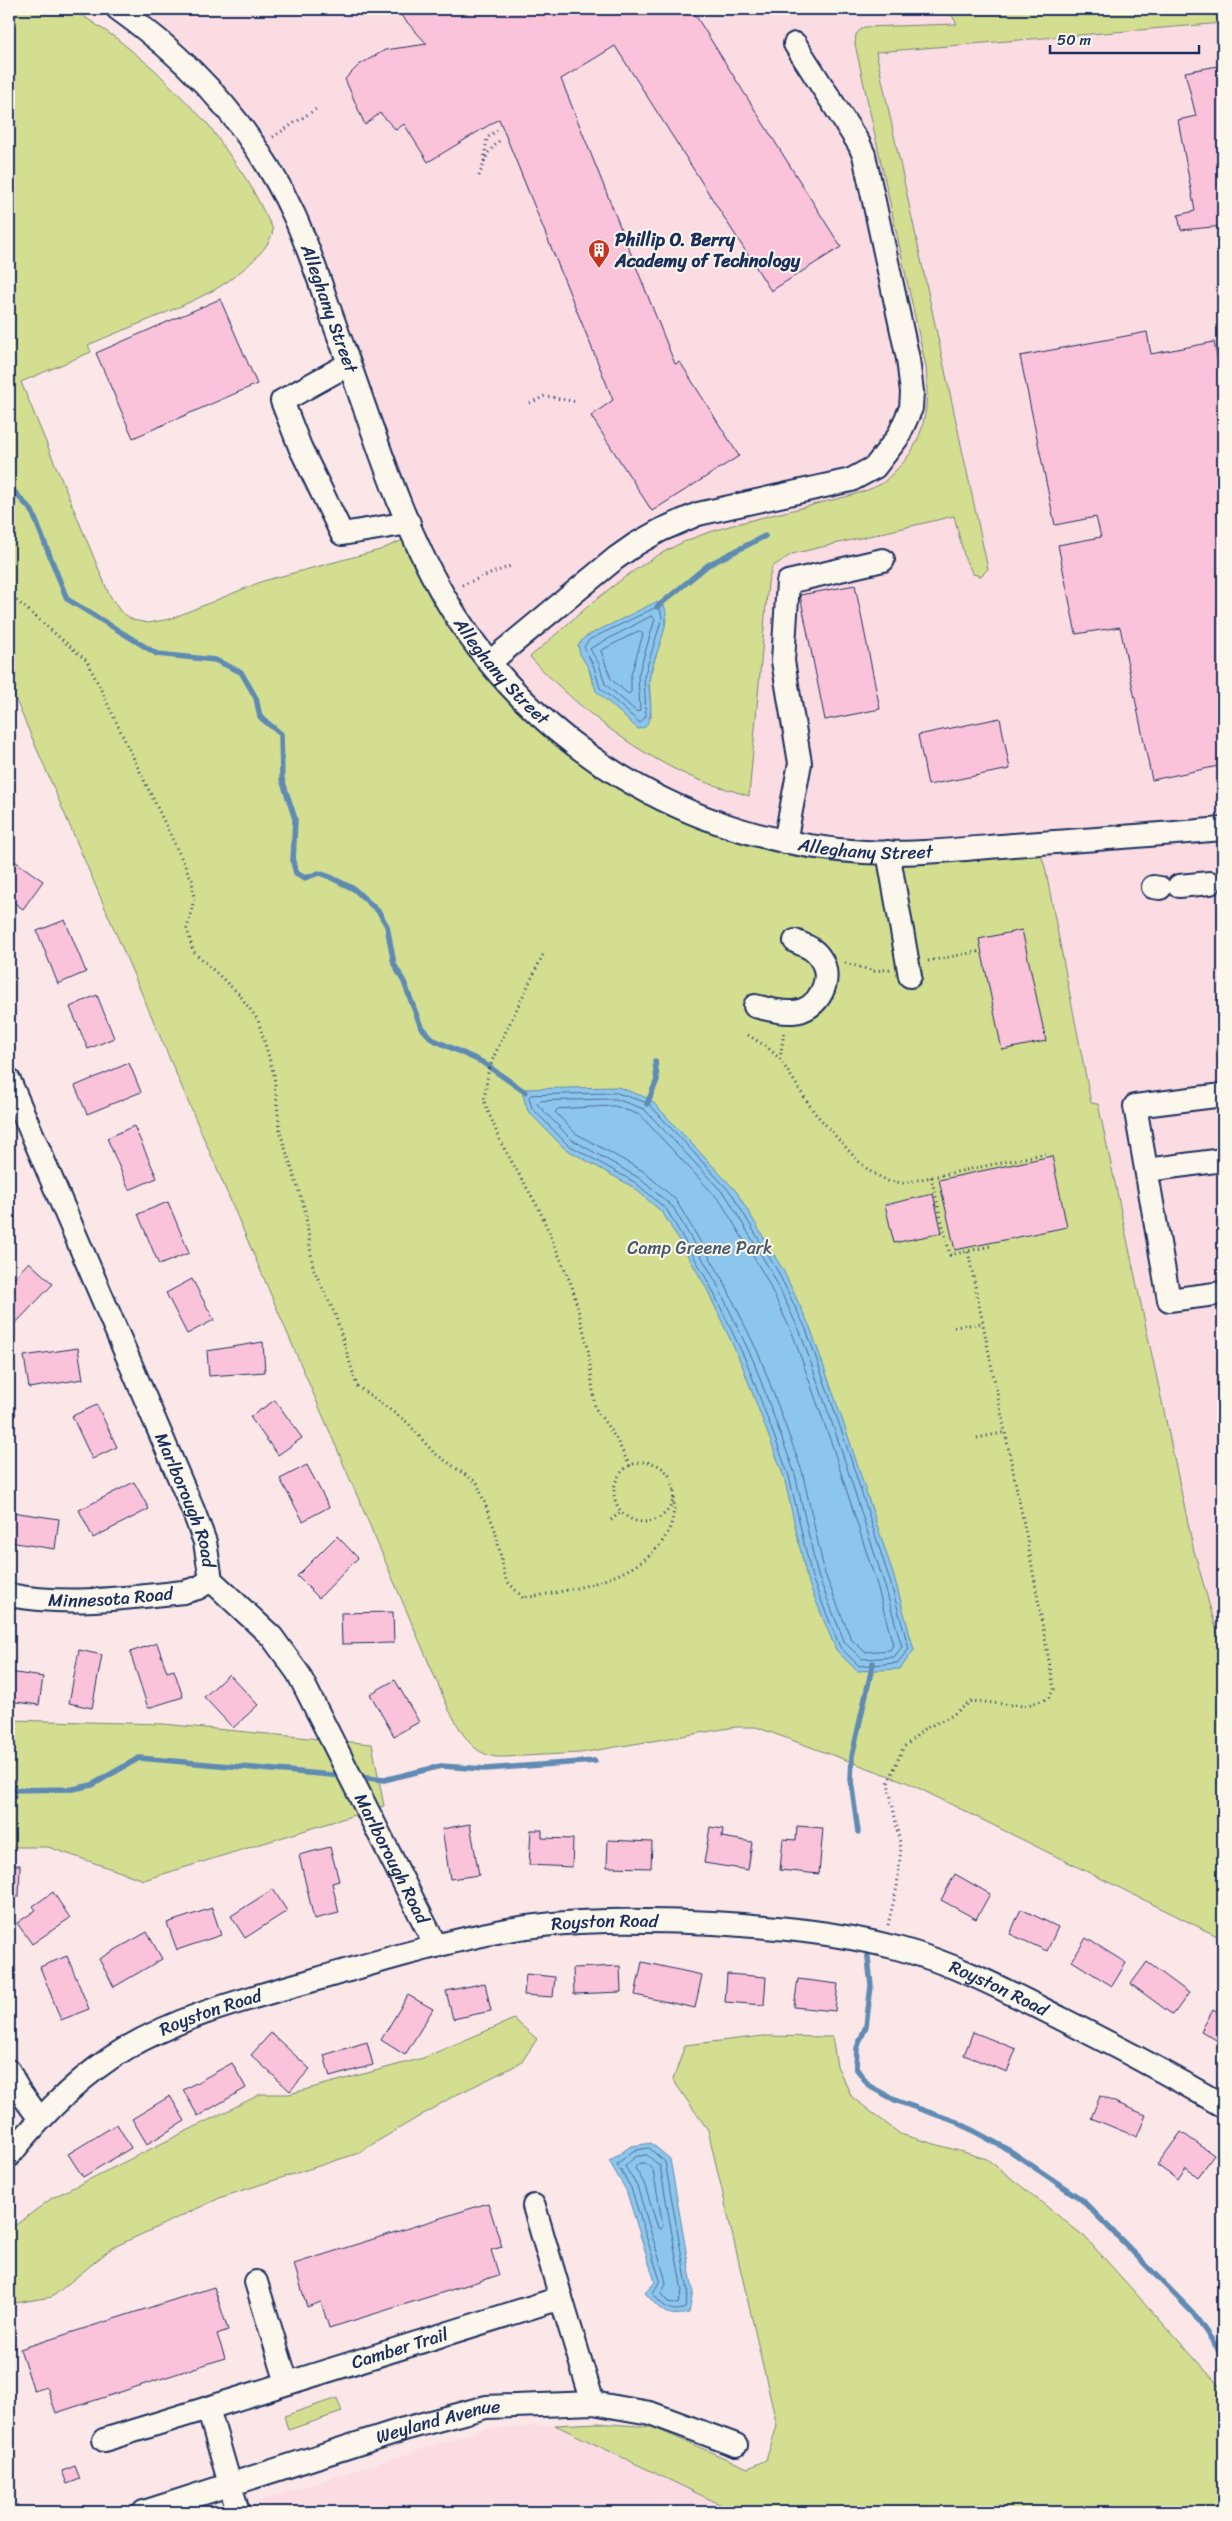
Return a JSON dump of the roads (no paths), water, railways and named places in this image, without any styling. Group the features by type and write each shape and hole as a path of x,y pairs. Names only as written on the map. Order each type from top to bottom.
{"street":[{"name":"Alleghany Street","path":"118,9 150,32 190,67 212,91 258,152 294,216 409,523 443,595 490,662 542,718 568,741 612,772 664,802 698,817 749,834 816,848 924,852 1223,829"},
{"path":"490,662 636,544 698,514 851,480 875,467 887,454 906,423 911,408 912,392 908,359 864,155 859,144 795,44"},
{"path":"349,364 282,401 300,447 342,534 409,523"},
{"path":"784,842 800,763 783,661 788,582 883,560"},
{"path":"888,852 910,976"},
{"path":"1164,887 1210,883"},
{"path":"755,1006 794,1012 813,1005 822,992 826,976 822,960 813,949 795,941"},
{"name":"Marlborough Road","path":"9,1080 194,1510 204,1542 211,1580 272,1637 298,1673 436,1946"},
{"path":"1223,1095 1135,1106 1169,1300 1223,1293"},
{"path":"1147,1170 1223,1160"},
{"name":"Minnesota Road","path":"9,1595 38,1600 93,1601 184,1592 198,1588 211,1580"},
{"name":"Royston Road","path":"9,2156 40,2119 95,2069 123,2050 167,2027 214,2008 436,1946 505,1931 554,1924 651,1920 781,1927 847,1936 884,1945 955,1967 1172,2075 1223,2106"},
{"path":"9,2071 18,2089 40,2119"},
{"path":"534,2206 593,2403"},
{"path":"256,2282 287,2383"},
{"name":"Camber Trail","path":"104,2440 562,2298"},
{"name":"Weyland Avenue","path":"144,2512 404,2429 486,2407 593,2403 650,2413 736,2445"},
{"path":"208,2408 238,2512"}],"water":[{"path":"656,602 664,605 666,621 662,640 650,675 650,715 645,727 638,729 596,691 578,645 585,637"},
{"path":"618,1087 650,1099 736,1191 783,1270 810,1327 895,1580 914,1650 900,1669 857,1671 836,1650 807,1579 784,1477 742,1365 706,1287 663,1213 633,1187 564,1148 528,1111 521,1089"},
{"path":"651,2143 670,2159 693,2291 689,2313 668,2313 659,2308 645,2293 655,2282 626,2190 609,2161 631,2146"}],"waterway":[{"path":"9,486 32,511 67,599 157,654 215,660 241,672 256,698 260,717 281,734 282,779 295,819 293,862 296,873 305,878 319,873 330,877 354,889 379,912 387,926 394,964 404,982 421,1027 432,1039 482,1062 525,1092"},
{"path":"657,607 708,565 765,536"},
{"path":"647,1104 657,1080 655,1061"},
{"path":"858,1832 851,1780 852,1756 873,1663"},
{"path":"9,1790 73,1789 92,1785 139,1758 343,1776"},
{"path":"359,1777 384,1780 441,1766 485,1769 595,1761"},
{"path":"867,1949 871,1986 866,2026 857,2048 856,2068 869,2086 897,2101 957,2122 1009,2150 1081,2199 1193,2313 1223,2356"}],"place":[{"name":"Phillip O. Berry Academy of Technology","path":"599,269"}],"park label":[{"name":"Camp Greene Park","path":"700,1248"}]}
